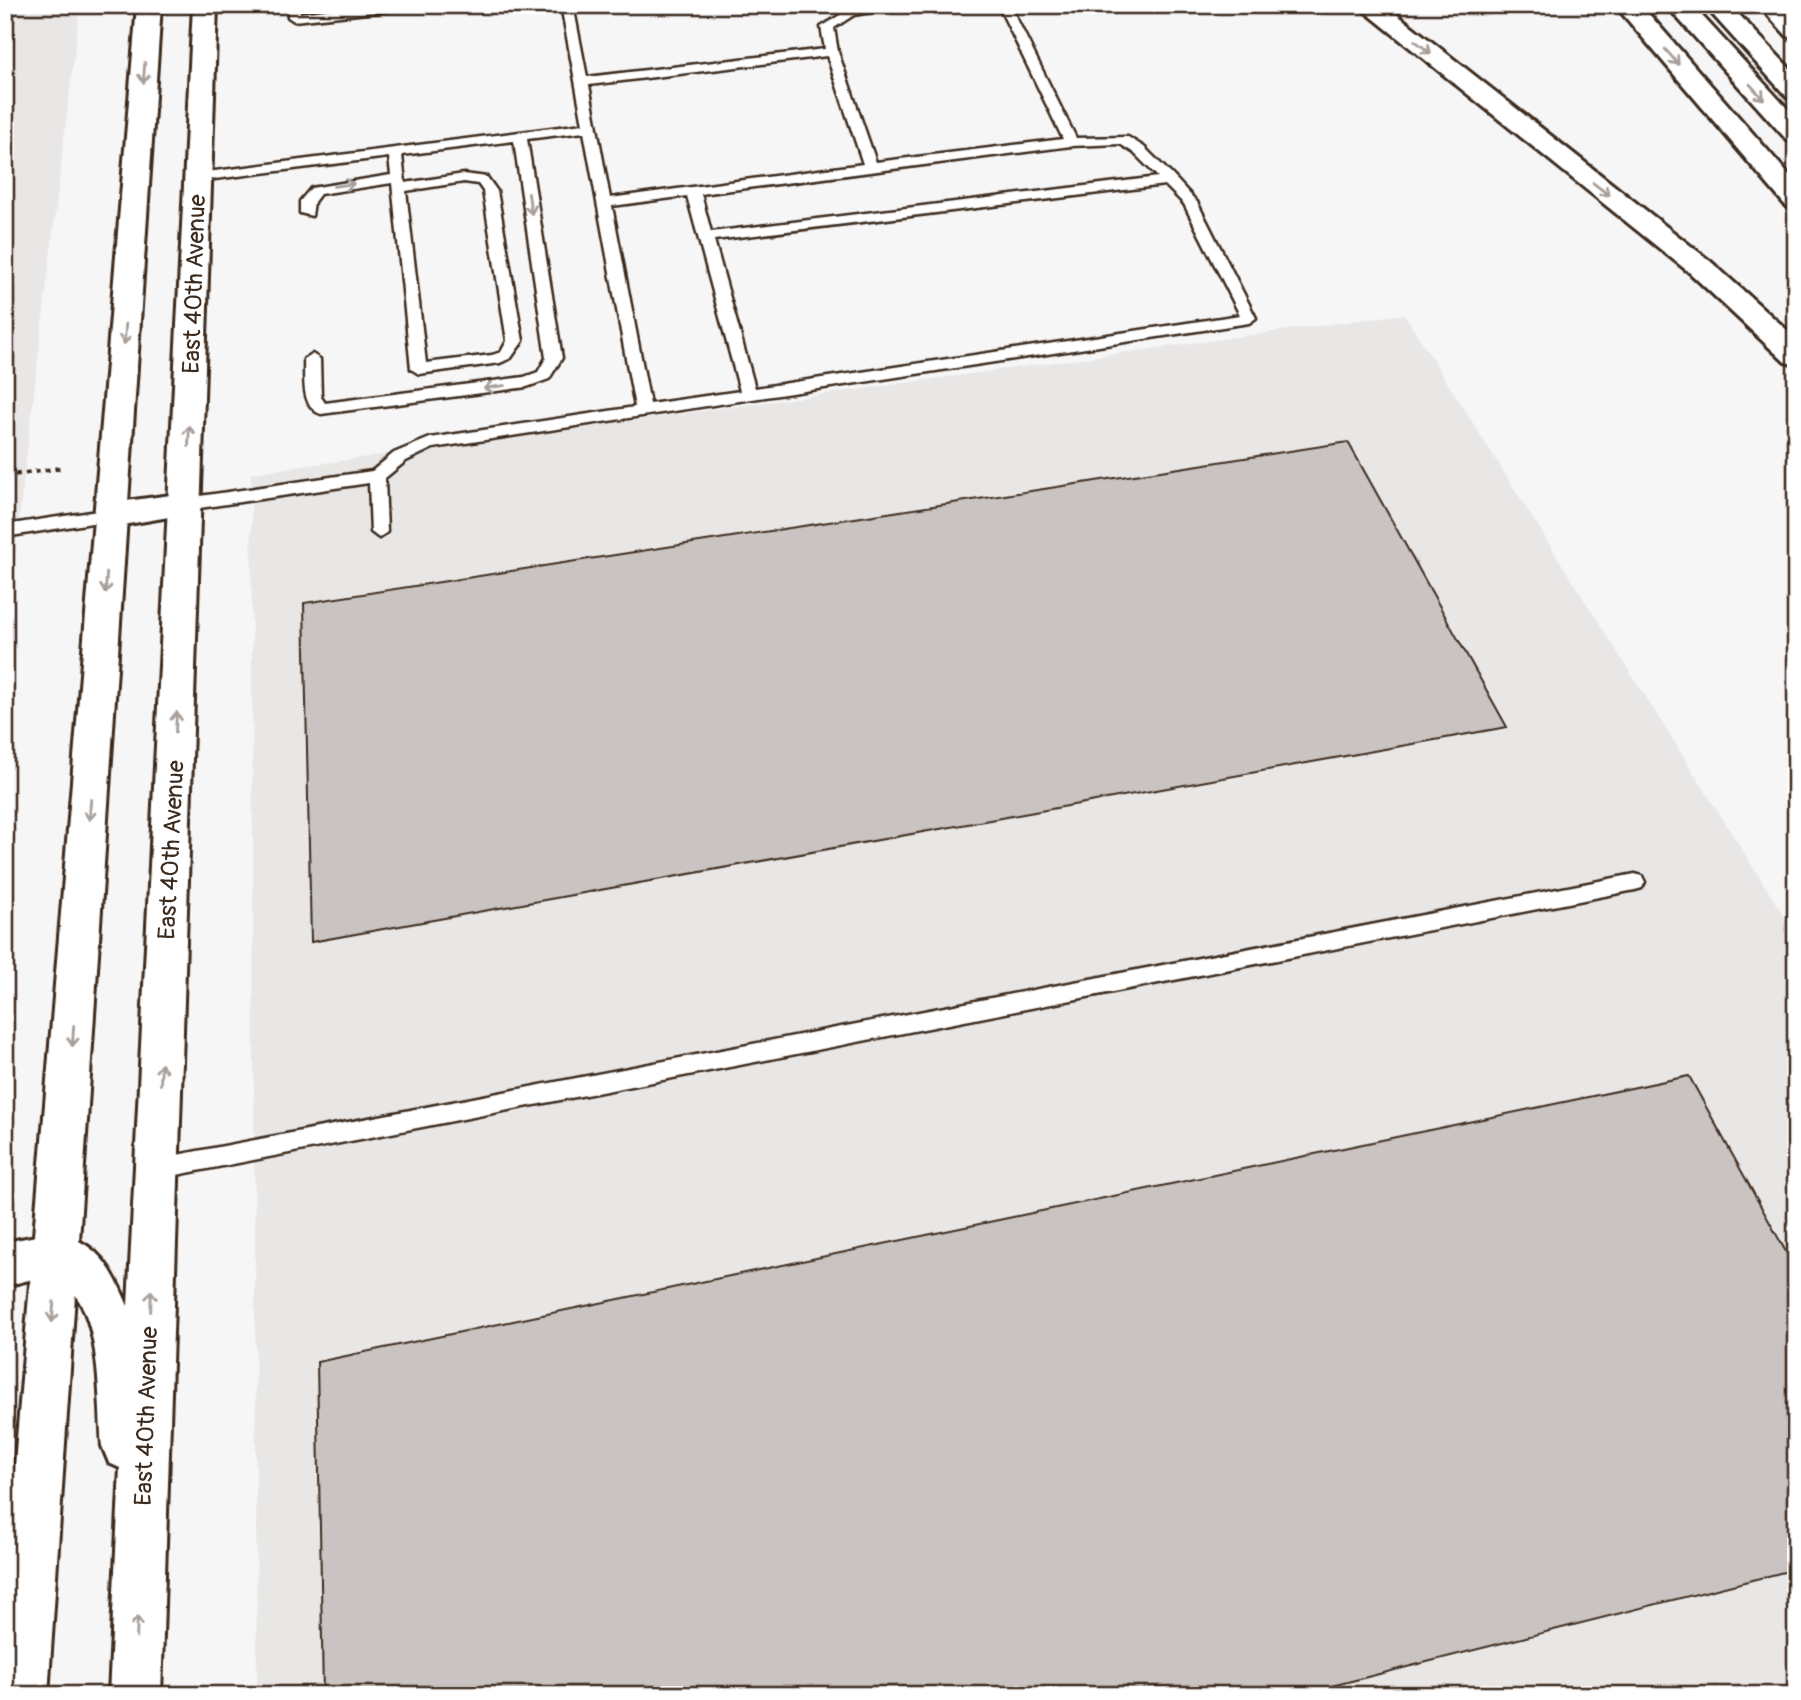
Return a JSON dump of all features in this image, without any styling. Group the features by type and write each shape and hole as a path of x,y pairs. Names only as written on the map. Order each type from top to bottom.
{"main road":[{"path":"22,1695 149,5"},
{"name":"East 40th Avenue","path":"135,1695 187,504 205,5"},
{"path":"1369,5 1700,267 1796,355"},
{"path":"1627,5 1796,200"},
{"path":"1678,5 1796,134"},
{"path":"1716,5 1796,91"},
{"path":"1771,5 1796,31"},
{"path":"111,515 187,504"},
{"path":"5,1264 57,1254 68,1257 89,1272 111,1324 140,1556"}],"lane":[{"path":"294,5 294,17 404,5"},
{"path":"567,5 643,410"},
{"path":"871,167 832,52 827,27 851,12 902,5"},
{"path":"1004,5 1071,142"},
{"path":"581,82 832,52"},
{"path":"199,177 590,127"},
{"path":"312,359 313,398 321,409 527,382 544,375 554,358 520,136"},
{"path":"187,504 377,476 400,457 430,443 1249,318 1190,202 1139,150 1123,140 1071,142 604,203"},
{"path":"307,214 307,201 316,191 399,183 464,178 482,180 490,191 515,341 506,355 495,360 419,369 399,183 396,152"},
{"path":"706,237 1169,180"},
{"path":"693,191 749,394"},
{"path":"377,476 379,533"},
{"path":"5,531 111,515"},
{"path":"156,1169 1635,882"}],"path":[{"path":"5,476 61,468"}],"shaded area":[{"path":"5,5 80,5 5,638"},
{"path":"1404,314 1796,935 1796,1695 257,1695 251,473"}],"building":[{"path":"1348,442 1507,727 311,942 304,603"},
{"path":"1689,1076 1796,1270 1796,1569 1296,1695 323,1695 317,1362"}]}
